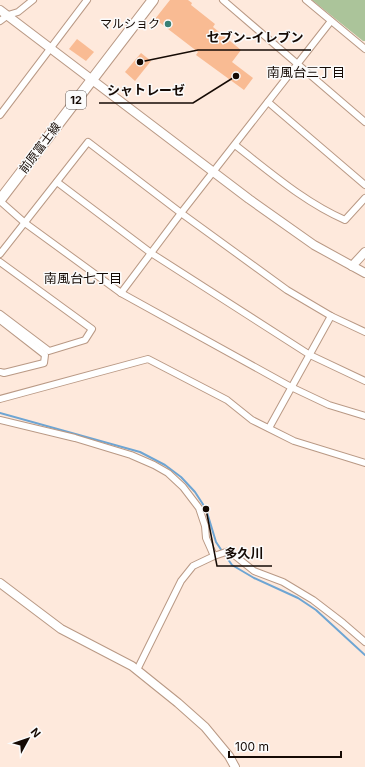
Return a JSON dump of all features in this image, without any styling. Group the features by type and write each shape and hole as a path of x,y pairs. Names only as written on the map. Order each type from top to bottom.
{"main road":[{"name":"前原富士線","path":"0,201 153,0"}],"street":[{"path":"0,21 18,12 33,0"},
{"path":"0,116 87,0"},
{"path":"223,0 365,122"},
{"path":"306,0 365,49"},
{"path":"0,10 214,172 314,245 365,273"},
{"path":"120,293 330,21"},
{"path":"268,102 365,185"},
{"path":"0,254 88,142 181,213 287,290 331,316 365,332"},
{"path":"235,144 281,181 317,206 345,220 365,198"},
{"path":"57,182 151,253 310,355 365,381"},
{"path":"0,201 25,222 120,293 292,387 329,405 365,416"},
{"path":"352,266 365,252"},
{"path":"0,262 92,329 86,340 49,351 0,314"},
{"path":"269,428 331,316"},
{"path":"0,320 45,355 44,363 4,373 0,372"},
{"path":"0,399 148,358 227,400 252,420 294,441 365,463"},
{"path":"0,420 75,438 131,454 168,473 183,487 199,508 205,526 206,538 217,555"},
{"path":"137,670 181,581 193,566 229,551 254,571 283,582 313,600 344,623 365,642"},
{"path":"0,583 61,629 132,666 205,727 229,756 235,767"}],"green space":[{"path":"312,0 365,0 365,41 363,41"}],"building":[{"path":"170,0 188,0 192,3 191,5 215,24 213,27 241,50 232,62 253,78 244,90 196,55 198,52 155,19"},
{"path":"77,39 94,52 86,61 69,49"},
{"path":"141,53 151,61 135,81 125,72"}],"waterway":[{"path":"0,413 140,452 165,465 181,477 195,492 206,509 216,542 222,551"},
{"path":"225,555 232,565 254,578 298,598 316,610 365,655"}],"place":[{"name":"マルショク","path":"168,24"},
{"name":"セブン-イレブン","path":"140,62"},
{"name":"シャトレーゼ","path":"236,76"},
{"name":"多久川","path":"206,509"}],"district":[{"name":"南風台三丁目","path":"306,72"},
{"name":"南風台七丁目","path":"83,278"}]}
